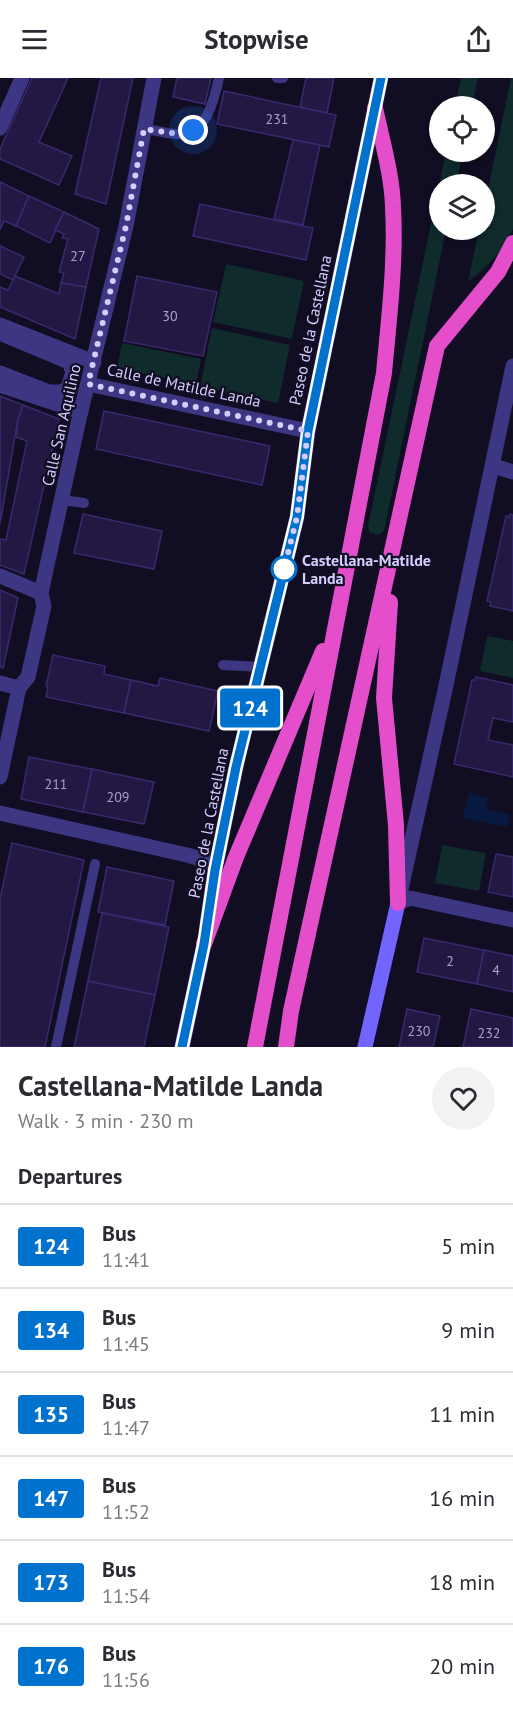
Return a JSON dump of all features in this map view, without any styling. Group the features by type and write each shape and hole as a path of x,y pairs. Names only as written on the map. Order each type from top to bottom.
{"highway":[{"path":"255,1047 384,373 392,280 393,207 389,171 375,108"},
{"path":"286,1047 291,1011 437,346 498,272 513,243"},
{"path":"395,541 384,698 396,825 398,903"},
{"path":"204,944 236,857 336,619"}],"main road":[{"path":"365,1047 398,903"},
{"name":"Paseo de la Castellana","path":"182,1047 204,944"}],"street":[{"path":"0,128 22,78"},
{"name":"Calle San Aquilino","path":"0,777 19,688 28,677 44,606 41,593 81,412 126,226 154,78"},
{"name":"Paseo de la Castellana","path":"204,944 215,870 236,767 297,517 308,431 381,78"},
{"path":"0,325 94,362"},
{"path":"0,333 63,358 69,362 73,372 67,390 61,395 0,373"},
{"path":"398,903 513,366"},
{"path":"0,384 81,412"},
{"name":"Calle de Matilde Landa","path":"88,384 308,431"},
{"path":"493,462 497,467 513,472"},
{"path":"0,576 41,593"},
{"path":"0,684 19,688"},
{"path":"0,813 198,858 215,870"},
{"path":"398,903 410,898 513,920"}],"lane":[{"path":"144,129 178,134 193,130 208,116 219,78"},
{"path":"277,78 283,78"},
{"path":"62,500 84,503"},
{"path":"224,665 260,668"},
{"path":"56,1047 95,864"}],"green space":[{"path":"461,78 478,78 474,96 457,96"},
{"path":"511,78 513,78 513,229 505,245 494,258 468,282 477,240 495,240 495,174 491,174"},
{"path":"444,162 461,162 458,174 441,174"},
{"path":"429,234 429,240 444,240 384,531 379,535 370,533 368,526"},
{"path":"226,264 304,281 292,339 213,322"},
{"path":"212,328 290,345 278,403 200,387"},
{"path":"122,343 201,359 196,384 117,368"},
{"path":"487,636 513,641 513,678 480,671"},
{"path":"442,845 486,853 479,891 435,883"}],"water":[{"path":"468,793 488,798 486,809 510,814 507,827 463,818"}],"building":[{"path":"32,78 68,78 39,142 72,156 59,185 0,159 0,149"},
{"path":"101,78 133,78 106,204 75,194"},
{"path":"177,78 211,78 205,104 173,97"},
{"path":"306,78 334,78 327,113 300,107"},
{"path":"224,91 336,115 329,147 217,124"},
{"path":"293,140 320,145 303,225 274,219"},
{"path":"0,182 29,196 16,226 4,221 0,230"},
{"path":"29,196 64,212 50,243 16,226"},
{"path":"200,204 313,228 306,260 193,236"},
{"path":"64,212 99,229 86,287 61,283 64,273 59,272 68,239 62,238 64,234 55,230"},
{"path":"0,246 24,257 13,280 0,274"},
{"path":"15,276 59,294 61,283 86,287 75,339 0,307 0,287 8,290"},
{"path":"137,276 217,292 203,356 124,341"},
{"path":"0,396 23,405 18,419 0,524"},
{"path":"23,405 59,419 24,574 0,565 0,539 6,540 27,441 16,437 18,419"},
{"path":"104,411 270,446 262,485 96,449"},
{"path":"83,514 162,531 154,569 74,553"},
{"path":"510,514 513,515 513,611 490,606 491,602 487,601 506,516 509,517"},
{"path":"0,590 18,598 3,668 0,667"},
{"path":"53,655 105,666 104,674 131,680 124,713 46,697 48,687 46,686"},
{"path":"476,677 513,685 513,722 493,718 488,740 513,745 513,777 454,764 472,680"},
{"path":"160,678 218,691 209,731 124,713 131,680 158,686"},
{"path":"29,757 92,769 83,812 21,799"},
{"path":"92,769 154,782 144,824 83,812"},
{"path":"12,843 84,860 45,1047 0,1047 0,899"},
{"path":"496,854 513,857 513,897 488,892"},
{"path":"107,867 174,881 165,925 98,912"},
{"path":"102,913 169,927 155,995 88,981"},
{"path":"424,938 484,950 477,984 417,972"},
{"path":"484,950 513,956 513,992 477,984"},
{"path":"88,981 155,995 144,1047 74,1047"},
{"path":"407,1009 440,1016 433,1047 399,1047"},
{"path":"471,1009 513,1018 513,1047 463,1047"}],"bus line":[{"name":"124","path":"182,1047 204,944 215,870 236,767 297,517 308,431 381,78"}],"place":[{"name":"Castellana-Matilde Landa","path":"284,569"}],"route":[{"path":"193,130 178,134 144,129 126,226 88,384 308,431 297,517 284,569"}]}
